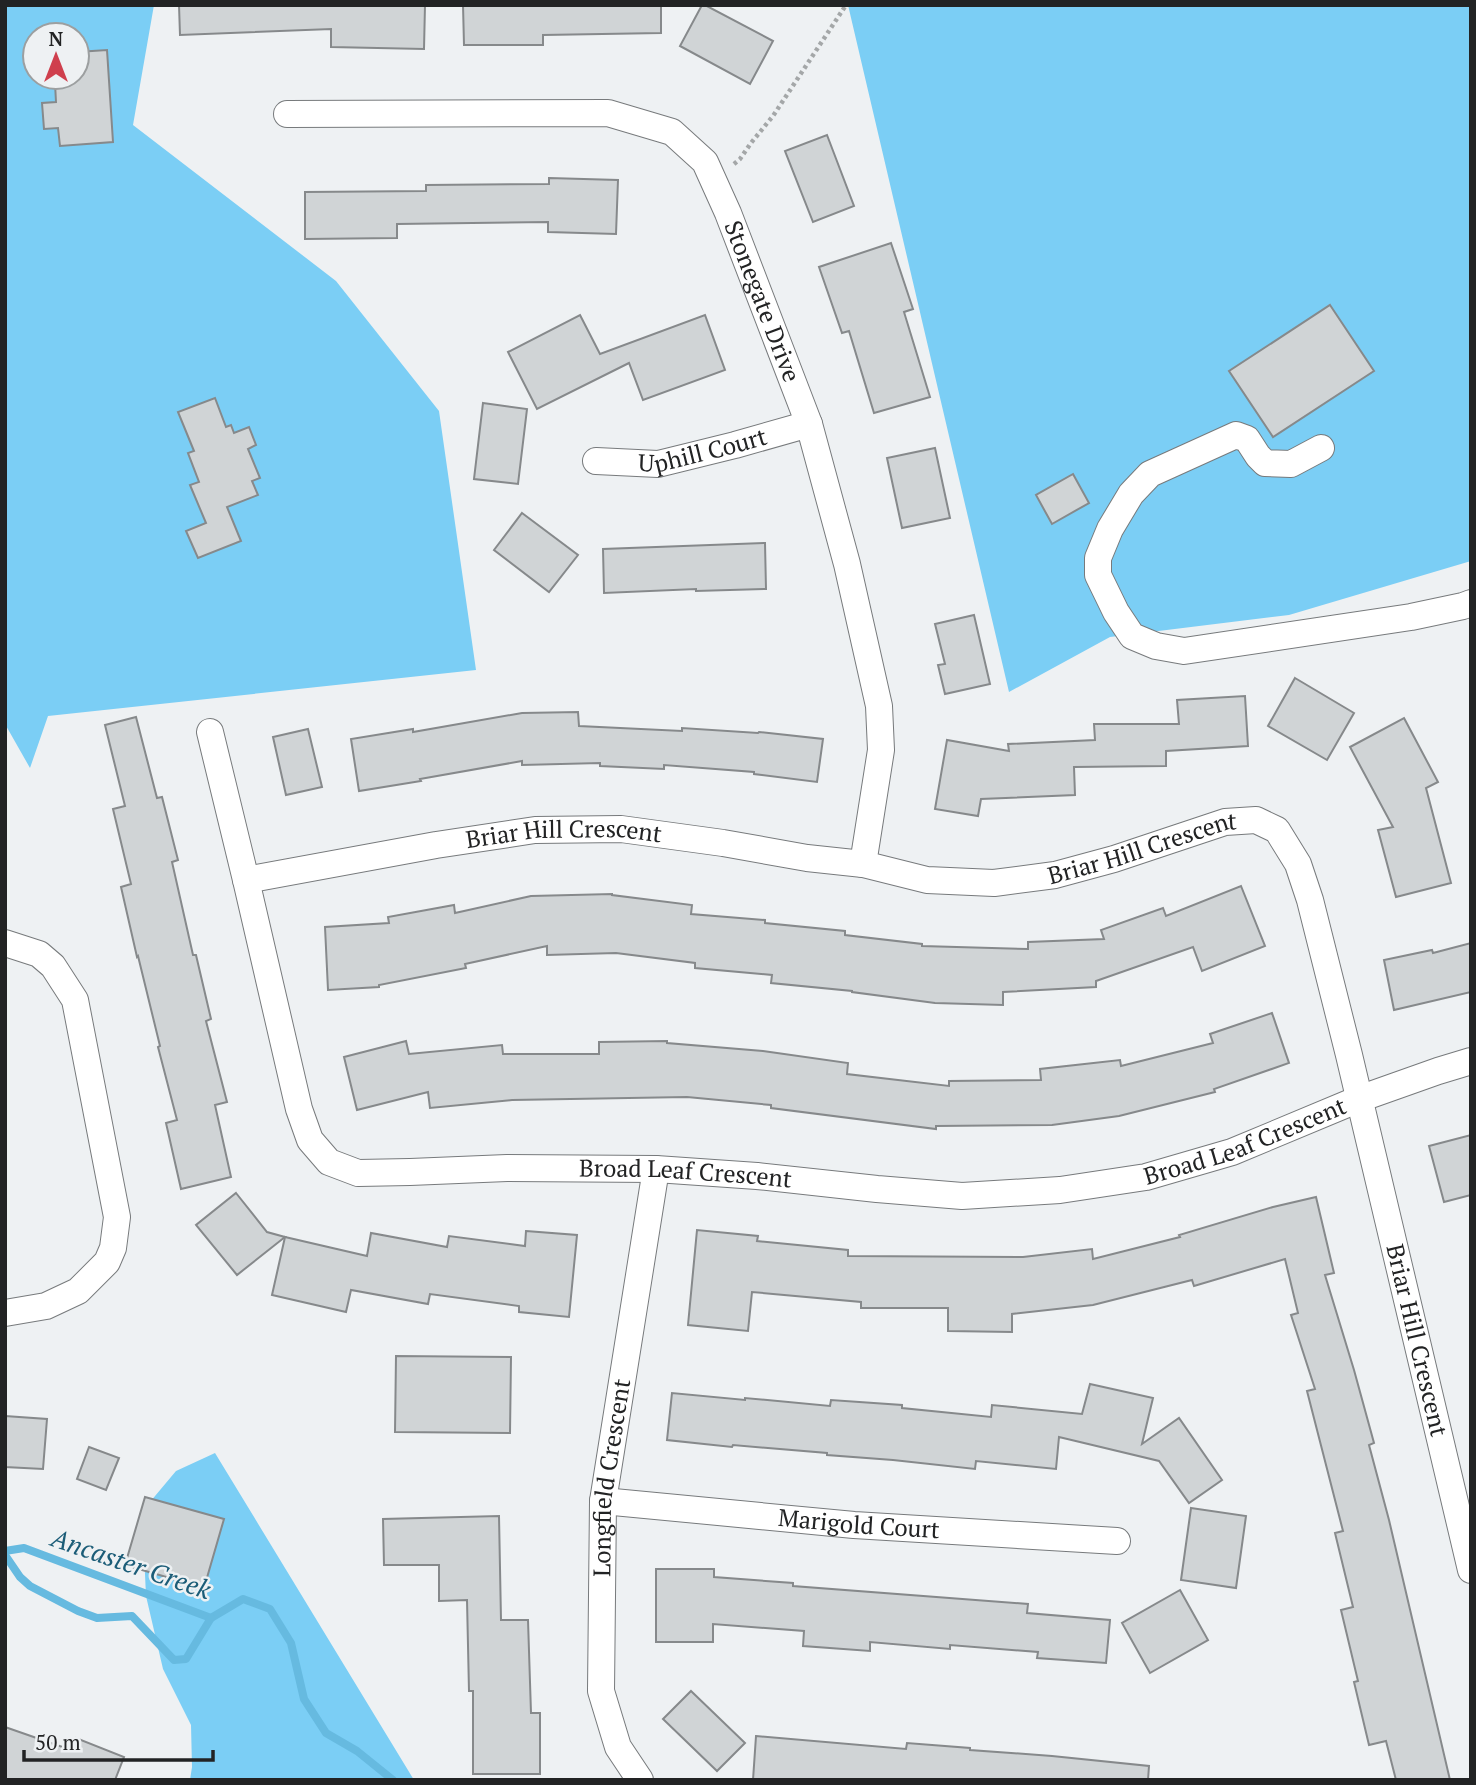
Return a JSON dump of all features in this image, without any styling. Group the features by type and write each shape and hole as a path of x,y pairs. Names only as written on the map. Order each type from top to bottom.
{"street":[{"name":"Stonegate Drive","path":"287,114 608,113 672,132 705,162 728,213 809,424 846,564 879,706 881,750 863,864"},
{"name":"Uphill Court","path":"596,461 658,464 809,424"},
{"path":"1321,448 1291,464 1265,463 1247,439 1236,435 1150,474 1131,494 1110,529 1098,558 1098,575 1116,612 1132,636 1156,646 1184,651 1411,618 1471,603"},
{"name":"Broad Leaf Crescent","path":"210,732 299,1109 310,1140 329,1162 358,1173 507,1168 656,1169 962,1196 1060,1190 1146,1177 1232,1152 1359,1099 1471,1061"},
{"name":"Briar Hill Crescent","path":"246,880 535,830 621,829 863,864 927,880 994,883 1055,875 1114,859 1226,821 1256,820 1277,830 1298,864 1310,900 1471,1570"},
{"path":"5,1313 47,1306 78,1291 107,1262 113,1248 117,1217 75,1000 53,966 39,954 6,943"},
{"name":"Longfield Crescent","path":"640,1780 618,1747 601,1691 603,1501 656,1169"},
{"name":"Marigold Court","path":"603,1501 854,1525 1117,1541"}],"path":[{"path":"712,177 740,159 773,117 846,5"}],"shaded area":[{"path":"5,5 154,5 133,125 336,281 439,411 476,670 48,716 30,768 5,724"},
{"path":"848,5 1471,5 1471,561 1289,615 1110,637 1009,692"},
{"path":"215,1453 414,1780 190,1780 191,1725 163,1669 146,1596 143,1531 150,1502 176,1471"}],"building":[{"path":"179,5 425,5 424,49 331,47 331,29 180,35"},
{"path":"463,5 661,5 661,33 543,35 543,45 464,45"},
{"path":"702,5 773,41 750,84 680,46"},
{"path":"107,50 113,142 60,146 58,128 44,129 42,103 56,102 55,91 91,91 91,51"},
{"path":"827,135 854,206 813,222 785,151"},
{"path":"549,178 618,180 616,234 548,232 548,222 397,224 397,238 305,239 305,192 426,191 426,185 549,184"},
{"path":"891,243 913,309 904,312 930,397 874,413 849,331 842,333 819,267"},
{"path":"1330,305 1374,371 1273,437 1229,371"},
{"path":"580,315 600,354 705,315 725,370 643,400 629,363 537,409 508,352"},
{"path":"215,398 226,427 231,425 234,433 249,427 256,445 248,449 260,478 252,481 258,495 227,507 241,541 198,558 186,531 206,523 190,485 199,482 188,453 194,451 178,412"},
{"path":"483,403 527,409 518,484 474,479"},
{"path":"935,448 950,518 902,528 887,458"},
{"path":"1073,474 1089,503 1052,524 1036,495"},
{"path":"522,513 578,555 549,592 494,550"},
{"path":"765,543 766,589 604,593 603,549"},
{"path":"974,615 990,684 945,694 938,665 945,664 935,624"},
{"path":"1295,678 1354,713 1327,760 1268,726"},
{"path":"1245,696 1248,746 1166,751 1166,766 1074,767 1075,795 981,799 978,816 935,809 947,740 1009,751 1008,744 1095,740 1094,724 1179,724 1177,700"},
{"path":"578,712 579,726 759,732 823,739 817,782 754,772 664,765 664,769 600,766 600,763 522,765 522,761 359,791 351,739 413,729 413,732 522,713"},
{"path":"136,717 157,798 162,797 178,860 172,862 211,1019 206,1021 227,1102 215,1105 231,1177 181,1189 166,1123 177,1120 121,887 131,884 113,809 125,806 105,725"},
{"path":"1404,718 1438,782 1426,788 1451,883 1396,897 1378,830 1393,827 1350,747"},
{"path":"308,729 322,787 286,795 273,737"},
{"path":"1241,886 1265,946 1202,971 1193,947 1096,981 1096,987 1003,992 1003,1005 935,1003 771,983 772,975 695,968 695,963 616,953 547,955 547,946 465,964 466,968 379,987 328,990 325,927 389,923 388,917 454,905 455,913 531,896 612,894 692,905 691,914 765,920 765,923 845,931 845,935 922,946 1028,949 1028,942 1104,939 1101,930 1163,908 1166,916"},
{"path":"1471,943 1471,992 1394,1010 1384,960 1432,950 1433,953"},
{"path":"1272,1013 1289,1063 1214,1089 1215,1092 1119,1116 1052,1125 936,1126 936,1129 771,1108 771,1105 687,1097 512,1100 430,1108 428,1092 357,1110 344,1057 406,1041 409,1054 502,1045 503,1054 599,1054 599,1042 667,1041 848,1063 847,1074 949,1086 949,1081 1041,1080 1040,1069 1120,1060 1121,1066 1213,1043 1210,1034"},
{"path":"1471,1135 1471,1195 1444,1202 1429,1146"},
{"path":"236,1193 267,1232 285,1237 237,1275 196,1225"},
{"path":"1316,1197 1334,1273 1325,1275 1374,1443 1369,1445 1450,1780 1396,1780 1386,1741 1369,1745 1354,1682 1358,1681 1341,1610 1353,1607 1335,1533 1343,1531 1307,1391 1315,1389 1291,1315 1298,1313 1285,1259 1194,1286 1192,1280 1093,1305 1012,1314 1012,1332 948,1331 948,1308 861,1308 861,1302 752,1292 748,1331 688,1325 697,1230 758,1236 757,1241 848,1250 848,1256 1023,1257 1092,1249 1093,1259 1180,1237 1179,1235 1273,1207"},
{"path":"526,1231 577,1235 569,1317 519,1312 519,1306 430,1294 428,1304 351,1290 346,1312 272,1295 285,1237 367,1256 371,1233 447,1247 449,1236 525,1246"},
{"path":"396,1356 511,1357 510,1433 395,1432"},
{"path":"1090,1384 1153,1398 1142,1444 1179,1418 1222,1480 1189,1503 1159,1461 1059,1437 1056,1469 976,1461 975,1469 667,1440 672,1393 830,1406 831,1400 902,1405 902,1408 991,1417 992,1405 1082,1414"},
{"path":"5,1416 47,1419 43,1469 5,1467"},
{"path":"89,1447 119,1458 106,1490 77,1479"},
{"path":"145,1497 224,1519 204,1588 125,1565"},
{"path":"1191,1508 1246,1516 1236,1588 1181,1580"},
{"path":"499,1516 501,1620 528,1620 531,1713 540,1713 540,1774 473,1774 473,1691 469,1691 467,1600 439,1601 439,1565 384,1565 383,1519"},
{"path":"656,1569 714,1569 714,1577 793,1583 793,1586 1028,1604 1027,1613 1110,1620 1106,1663 1037,1658 1038,1652 950,1645 950,1649 870,1642 870,1651 803,1646 804,1631 713,1624 713,1642 656,1642"},
{"path":"1180,1590 1208,1640 1150,1673 1122,1623"},
{"path":"691,1691 745,1743 717,1771 663,1719"},
{"path":"5,1727 71,1750 76,1738 124,1757 115,1780 5,1780"},
{"path":"756,1736 906,1749 907,1743 1149,1766 1148,1780 753,1780"}],"waterway":[{"name":"Ancaster Creek","path":"5,1551 24,1548 211,1618 243,1599 270,1609 291,1643 304,1699 326,1733 357,1751 393,1780"},
{"path":"5,1555 20,1577 30,1586 78,1611 97,1618 132,1616 174,1660 186,1659 211,1618"}]}
